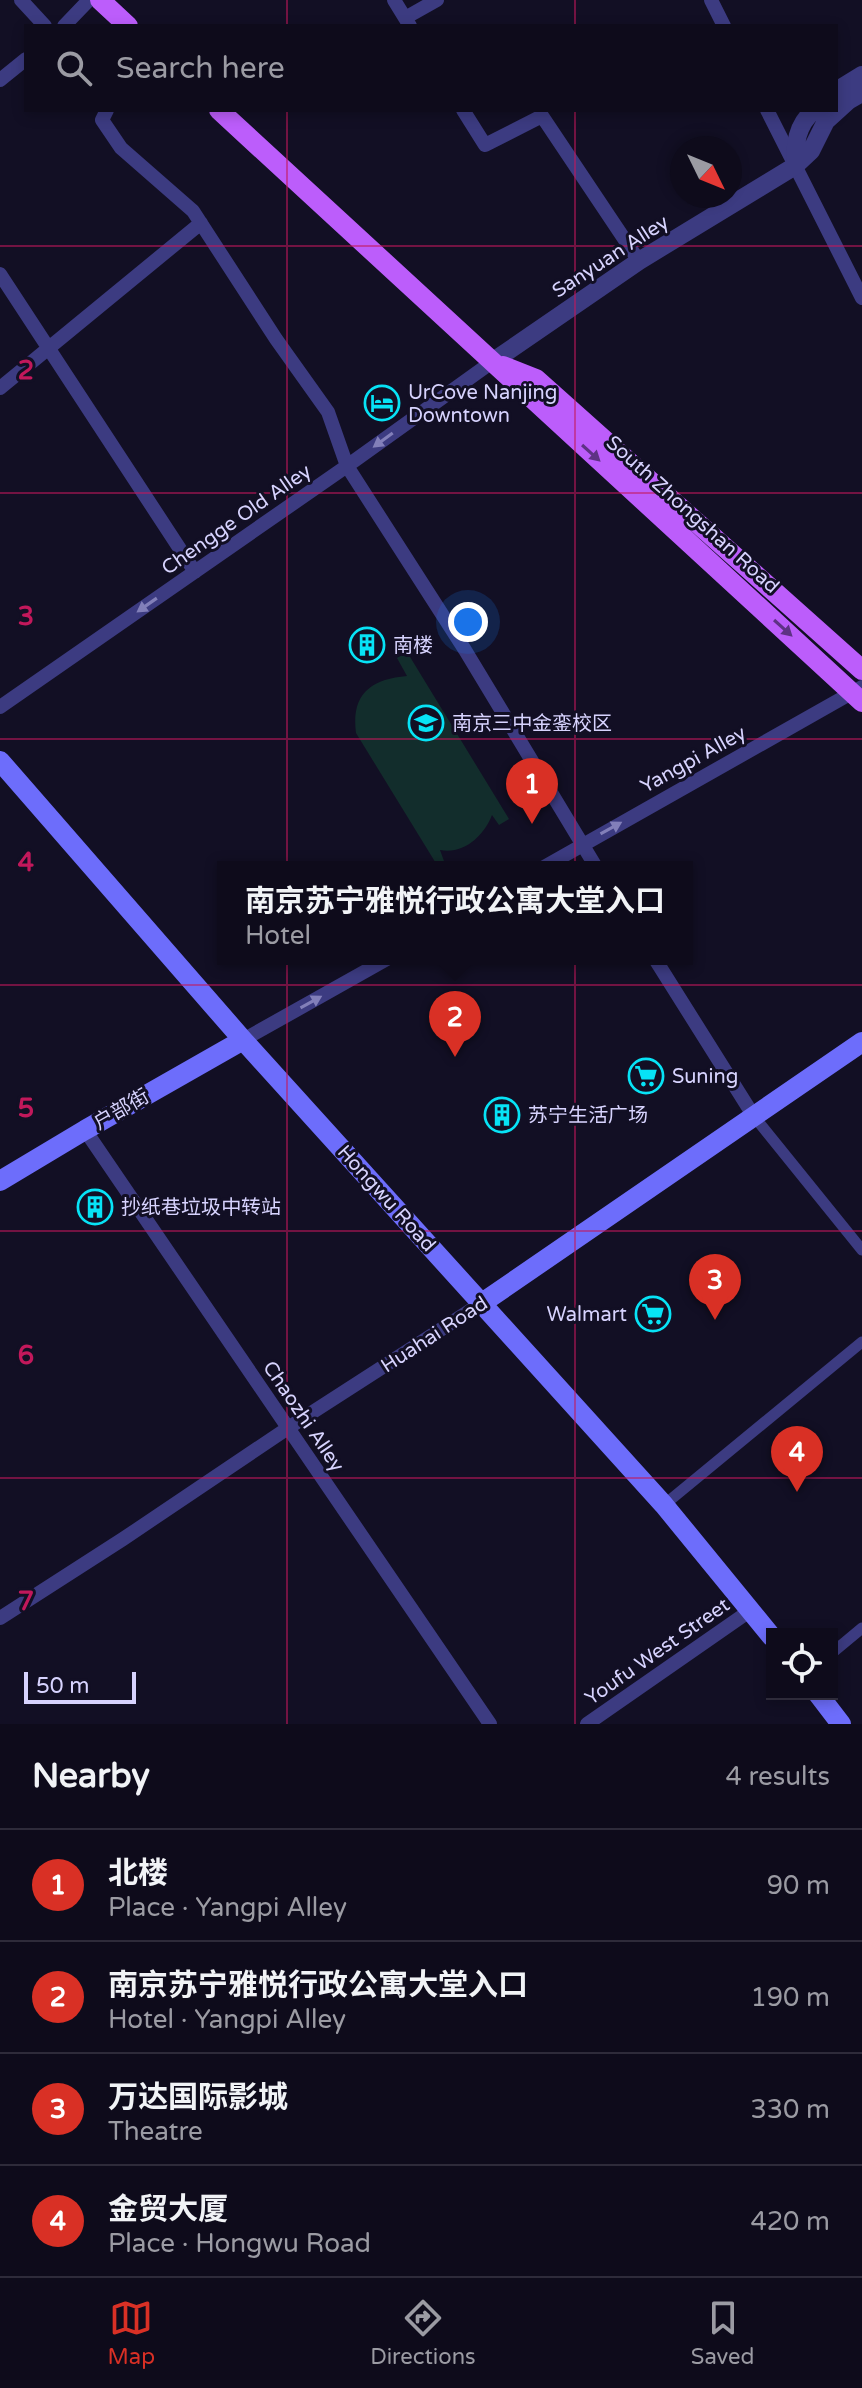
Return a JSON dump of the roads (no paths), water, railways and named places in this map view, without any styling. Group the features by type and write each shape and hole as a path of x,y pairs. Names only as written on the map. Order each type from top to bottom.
{"main road":[{"path":"100,0 126,24"},
{"name":"South Zhongshan Road","path":"221,112 492,362 859,693"},
{"name":"South Zhongshan Road","path":"492,362 536,379 862,670"},
{"name":"Hongwu Road","path":"0,761 243,1040 664,1505 766,1629"},
{"name":"户部街","path":"0,1181 243,1040"},
{"name":"Huahai Road","path":"482,1303 862,1042"},
{"path":"823,1700 841,1724"}],"street":[{"path":"21,0 43,24"},
{"path":"66,24 89,0"},
{"path":"394,0 407,22 437,0"},
{"path":"711,0 723,24"},
{"path":"0,80 24,61"},
{"path":"838,90 862,75"},
{"path":"838,110 862,93"},
{"path":"106,112 102,120 121,148 193,211 276,339 328,412 347,466 465,650 592,861"},
{"path":"464,112 485,145 542,116 639,261"},
{"path":"768,112 862,298"},
{"path":"795,166 795,141 804,119 812,112"},
{"path":"795,166 811,151 826,121 836,112"},
{"name":"Sanyuan Alley","path":"492,362 639,261 795,166"},
{"path":"0,388 201,223"},
{"path":"0,274 195,572"},
{"name":"Chengge Old Alley","path":"0,707 492,362"},
{"name":"Yangpi Alley","path":"554,861 859,693"},
{"path":"243,1040 376,965"},
{"path":"659,965 753,1115 862,1250"},
{"name":"Chaozhi Alley","path":"85,1130 490,1724"},
{"name":"Huahai Road","path":"0,1618 482,1303"},
{"path":"664,1505 862,1342"},
{"name":"Youfu West Street","path":"587,1724 751,1610"},
{"path":"838,1648 862,1628"}],"place":[{"name":"UrCove Nanjing Downtown","path":"382,403"},
{"name":"南楼","path":"367,645"},
{"name":"南京三中金銮校区","path":"426,723"},
{"name":"北楼","path":"532,824"},
{"name":"南京苏宁雅悦行政公寓大堂入口","path":"455,1057"},
{"name":"Suning","path":"646,1076"},
{"name":"苏宁生活广场","path":"502,1115"},
{"name":"抄纸巷垃圾中转站","path":"95,1207"},
{"name":"Walmart","path":"653,1314"},
{"name":"万达国际影城","path":"715,1320"},
{"name":"金贸大厦","path":"797,1492"}]}
